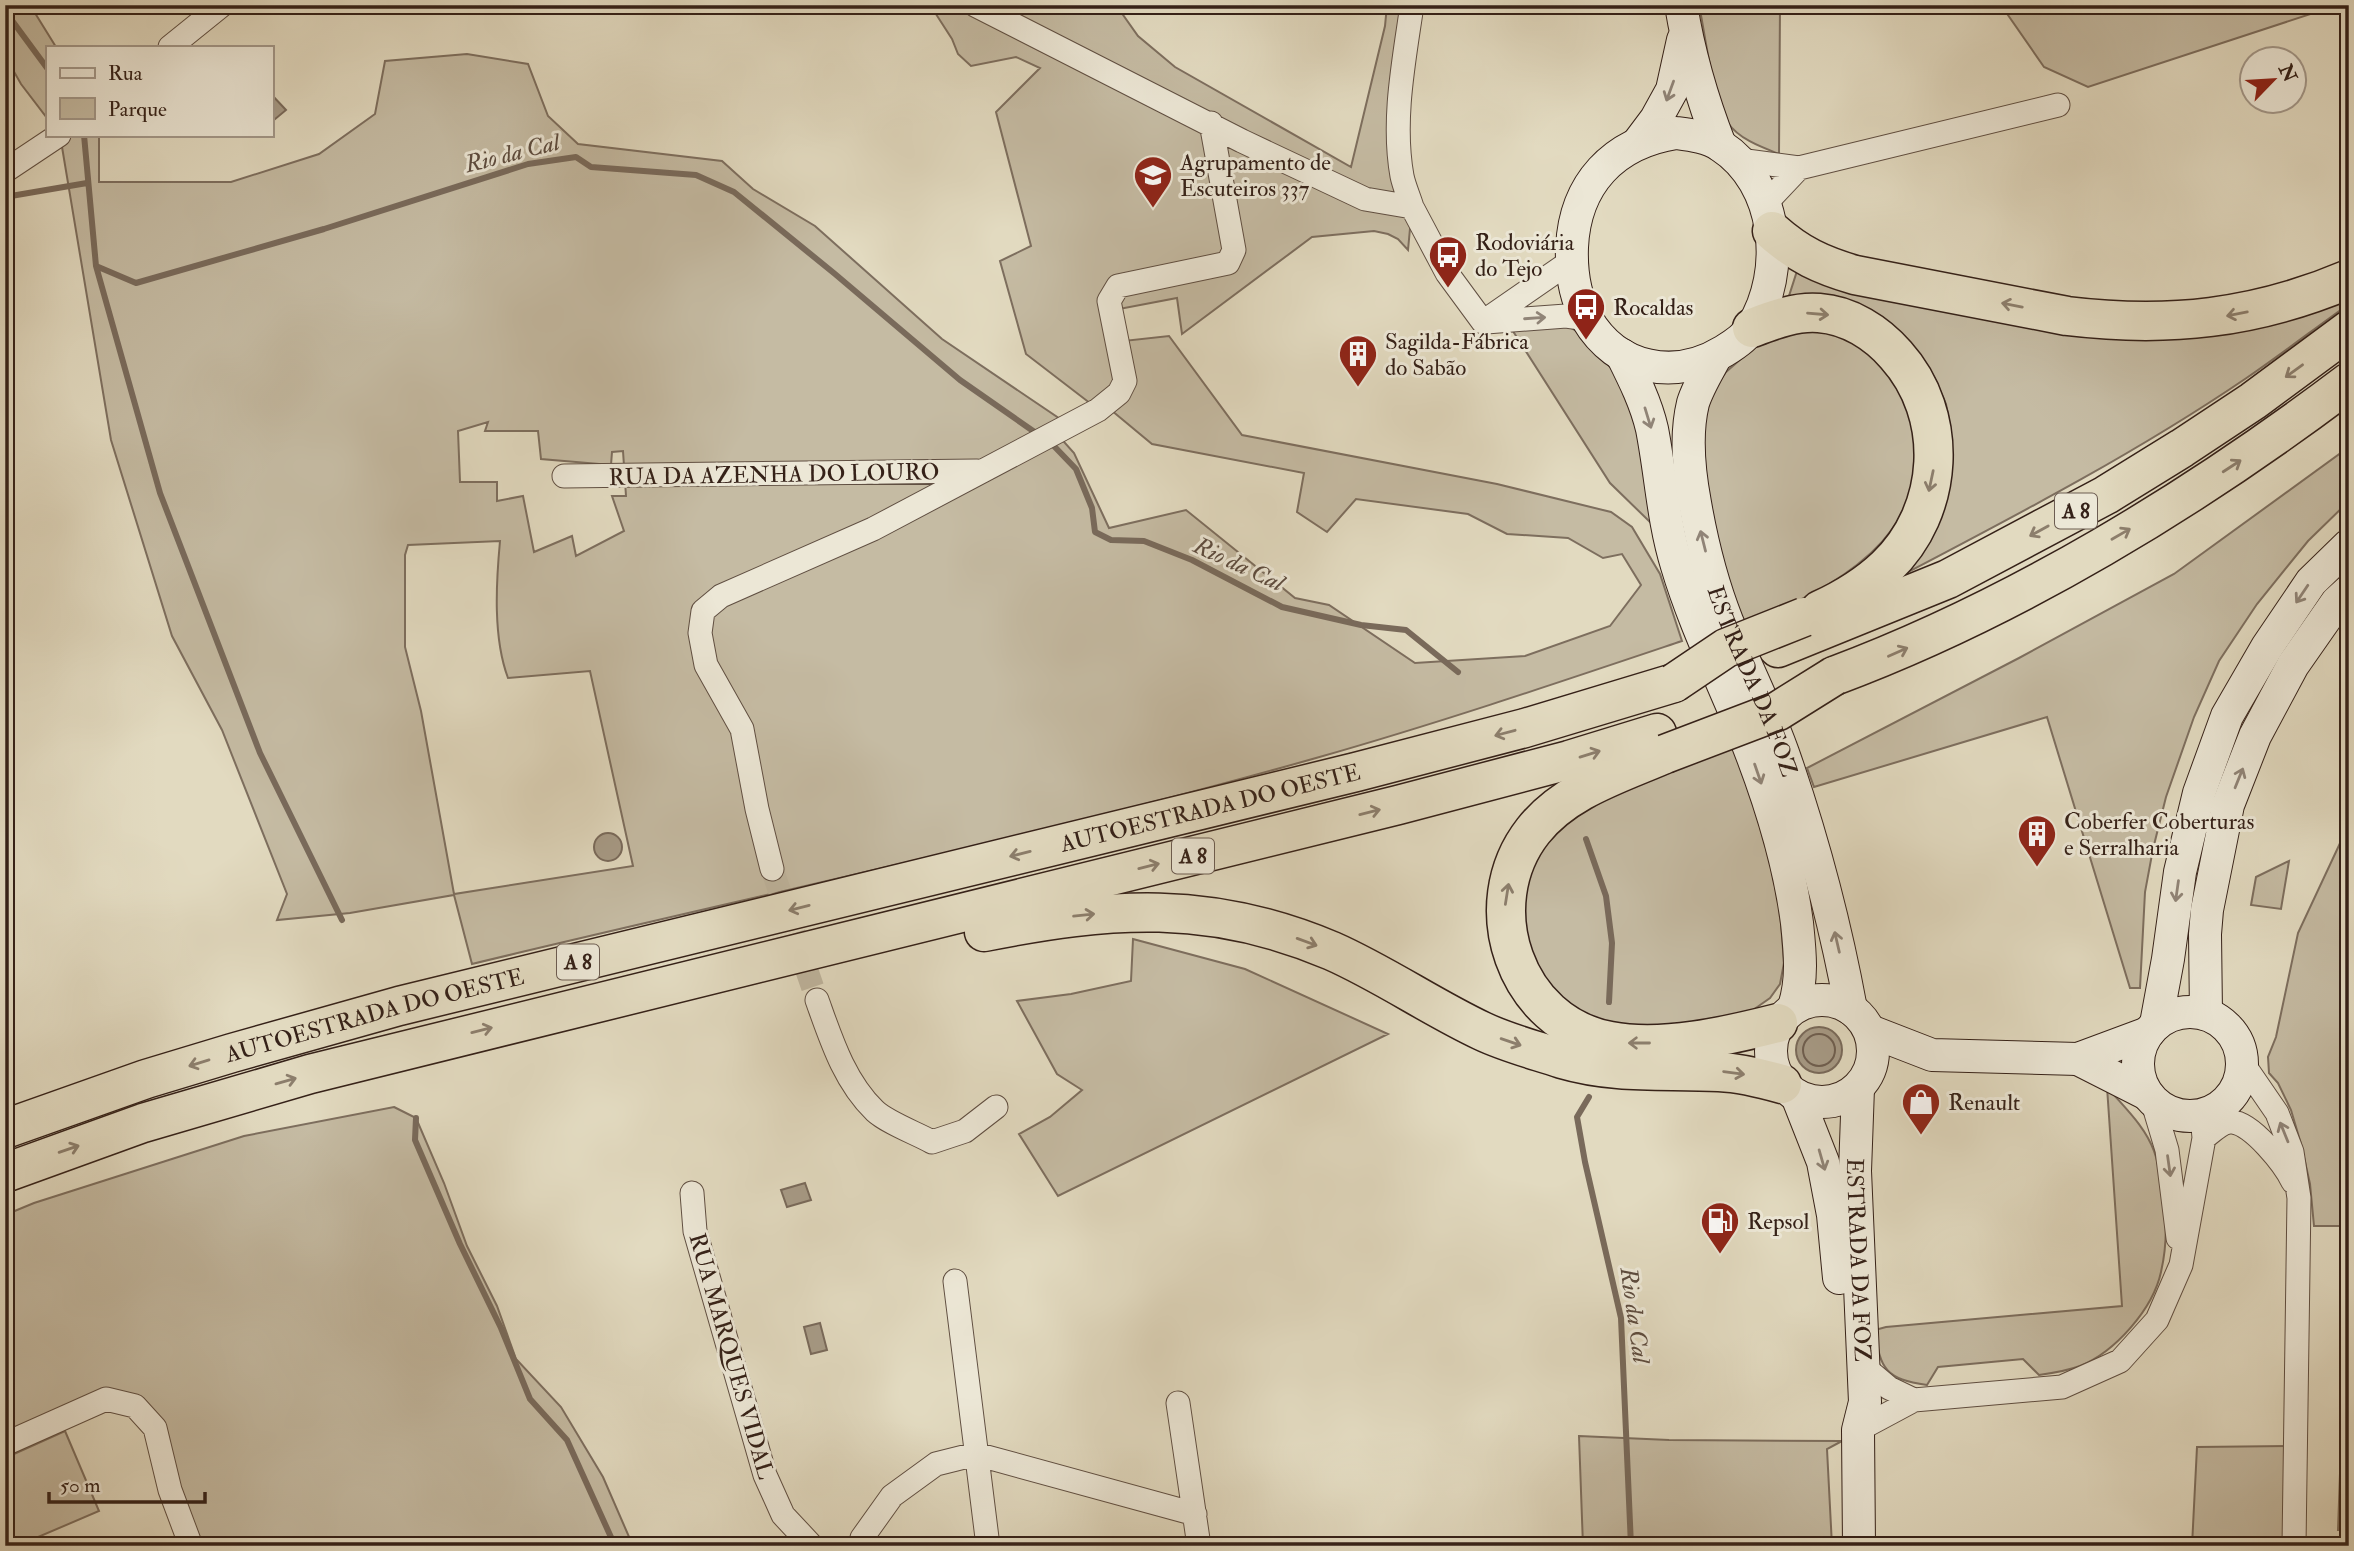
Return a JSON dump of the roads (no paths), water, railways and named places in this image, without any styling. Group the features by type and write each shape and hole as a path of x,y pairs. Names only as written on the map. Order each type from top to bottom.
{"highway":[{"path":"1769,217 1804,256 1826,266 1855,275 2098,320 2162,323 2227,316 2294,300 2349,279"},
{"path":"1674,683 1726,648 1804,617 1866,584 1888,565 1904,546 1921,517 1930,491 1935,464 1928,408 1916,382 1887,345 1868,330 1842,318 1821,313 1804,313 1752,328"},
{"name":"AUTOESTRADA DO OESTE","path":"5,1129 146,1079 386,1009 1356,772 1618,701 1779,648 1948,579 2106,495 2253,401 2349,330"},
{"name":"AUTOESTRADA DO OESTE","path":"5,1173 143,1123 310,1074 1424,799 1558,763 1661,744 1940,633 2063,568 2174,503 2248,455 2349,382"},
{"path":"1661,744 1552,810 1520,849 1506,894 1505,915 1508,941 1516,964 1530,989 1546,1008 1566,1024 1587,1035 1608,1041 1628,1044 1698,1039 1745,1032 1786,1015"},
{"path":"726,970 817,964 1052,919 1118,912 1182,912 1245,924 1308,942 1359,964 1482,1031 1566,1060 1624,1071 1723,1072 1790,1090"}],"main road":[{"path":"1638,143 1656,119 1671,90 1683,18"},
{"path":"1683,18 1701,95 1729,153 1754,180 1769,217 1773,256 1769,281 1752,328 1735,344 1716,356 1692,366 1671,369 1647,366 1622,355 1607,344 1588,319 1573,281 1571,261 1576,216 1583,197 1594,178 1608,163 1638,143 1658,136 1676,133 1696,136 1729,153"},
{"name":"ESTRADA DA FOZ","path":"1622,355 1641,395 1651,426 1662,504 1676,565 1697,627 1754,763 1785,860 1794,904 1801,974 1786,1015"},
{"name":"ESTRADA DA FOZ","path":"1716,356 1694,401 1689,426 1692,486 1699,526 1708,564 1727,619 1782,751 1816,857 1860,1020"},
{"path":"2150,1097 2140,1080 2137,1063 2140,1047 2152,1028 2168,959 2180,872 2199,793 2227,716 2267,647 2311,582 2349,545"},
{"path":"2206,1014 2207,910 2228,804 2255,736 2293,665 2337,603 2349,591"},
{"path":"1932,1055 1860,1020 1838,1002 1823,999 1808,1001 1786,1015 1772,1038 1771,1054 1774,1070 1790,1090 1813,1102 1829,1102 1844,1098 1863,1082 1932,1055 2078,1059 2152,1028 2167,1017 2180,1012 2193,1012 2206,1014 2225,1025 2234,1036 2242,1062 2240,1079 2232,1095 2203,1126 2189,1116 2163,1109 2150,1097 2078,1059"},
{"path":"1860,1020 1873,1046 1873,1061 1863,1082"},
{"name":"ESTRADA DA FOZ","path":"1859,1546 1858,1430 1865,1402 1855,1171 1863,1082"},
{"name":"ESTRADA DA FOZ","path":"1790,1090 1819,1149 1831,1197 1850,1402 1858,1430"}],"street":[{"path":"171,46 222,5"},
{"path":"975,5 1242,141 1365,199 1412,207"},
{"path":"1018,5 1021,29"},
{"path":"1412,5 1401,85 1399,144 1403,177 1412,207 1447,273 1483,322"},
{"path":"1729,153 1799,168 2058,105"},
{"path":"772,870 742,729 706,665 700,633 703,611 721,596 873,530 1098,410 1119,393 1125,381 1109,301 1118,286 1228,264 1234,250 1210,123"},
{"path":"5,171 58,136"},
{"path":"1769,217 1799,168"},
{"path":"1483,322 1571,261"},
{"path":"1483,322 1566,316 1588,319"},
{"name":"RUA DA AZENHA DO LOURO","path":"564,476 984,471"},
{"path":"817,1000 833,1046 853,1085 876,1112 932,1142 965,1131 996,1107"},
{"path":"2242,1062 2277,1113 2292,1152 2299,1198 2294,1546"},
{"path":"2150,1097 2167,1150 2181,1265"},
{"path":"1858,1430 1914,1400 2062,1387 2120,1361 2157,1320 2181,1265 2203,1126 2232,1122 2244,1126 2282,1164 2293,1180 2299,1198"},
{"name":"RUA MARQUES VIDAL","path":"692,1193 695,1231 765,1475 783,1515 812,1546"},
{"path":"955,1281 988,1546"},
{"path":"1863,1366 1889,1388 1914,1400"},
{"path":"5,1444 106,1399 135,1406 155,1428 170,1490 191,1546"},
{"path":"1178,1403 1199,1546"},
{"path":"860,1546 862,1538 892,1496 936,1464 976,1454 1195,1514"}],"water":[{"path":"273,96 286,110 273,119"},
{"path":"608,833 618,837 622,847 618,857 608,861 598,857 594,847 598,837"},
{"path":"1819,1027 1835,1034 1842,1050 1835,1066 1819,1073 1803,1066 1796,1050 1803,1034"},
{"path":"805,1183 811,1200 787,1207 781,1190"},
{"path":"820,1323 827,1350 811,1354 804,1327"}],"waterway":[{"name":"Rio da Cal","path":"5,11 46,67"},
{"name":"Rio da Cal","path":"84,136 96,266 136,283 324,229 528,164 576,157 591,167 696,175 734,192 960,380 1036,433"},
{"path":"5,197 87,183"},
{"path":"96,266 160,493 260,753 342,920"},
{"name":"Rio da Cal","path":"1052,444 1076,469 1092,508 1095,532 1111,540 1144,541 1192,560 1282,607 1361,625 1406,630 1458,672"},
{"path":"1586,839 1606,896 1612,943 1609,1002"},
{"name":"Rio da Cal","path":"1589,1097 1577,1117 1621,1318 1631,1546"},
{"path":"416,1118 415,1140 460,1244 501,1328 530,1399 567,1440 615,1546"}],"tunnel":[{"path":"772,869 817,1000"}],"place":[{"name":"Agrupamento de Escuteiros 337","path":"1153,209"},
{"name":"Rodoviária do Tejo","path":"1448,289"},
{"name":"Rocaldas","path":"1586,341"},
{"name":"Sagilda-Fábrica do Sabão","path":"1358,388"},
{"name":"Coberfer Coberturas e Serralharia","path":"2037,868"},
{"name":"Renault","path":"1921,1136"},
{"name":"Repsol","path":"1720,1255"}]}
